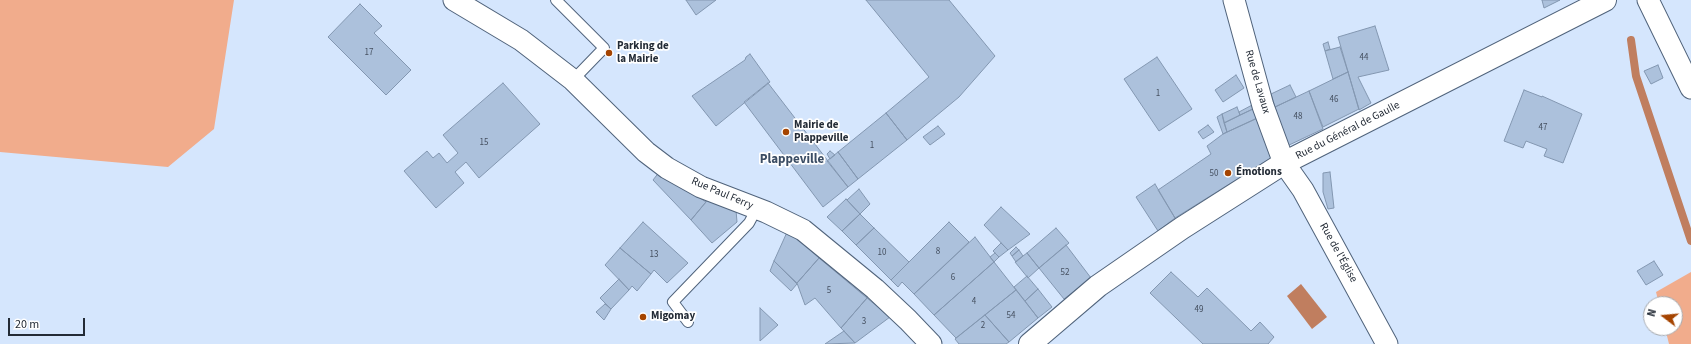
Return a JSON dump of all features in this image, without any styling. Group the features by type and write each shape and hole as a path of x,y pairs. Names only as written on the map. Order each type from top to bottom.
{"street":[{"name":"Rue Paul Ferry","path":"454,0 521,40 573,80 646,152 667,168 701,187 757,208 803,230 875,289 931,344"},
{"name":"Rue de Lavaux","path":"1234,0 1263,106 1284,163"},
{"name":"Rue du Général de Gaulle","path":"1030,344 1098,286 1182,228 1284,163 1605,0"},
{"path":"1648,0 1691,88"},
{"name":"Rue de l'Église","path":"1284,163 1303,190 1387,344"}],"lane":[{"path":"556,0 604,48 573,80"},
{"path":"688,322 673,302 749,223 757,208"}],"shaded area":[{"path":"0,0 234,0 214,129 168,167 0,152"},
{"path":"1691,272 1691,344 1669,344 1667,336 1683,336 1683,296 1657,296 1656,292"},
{"path":"1301,284 1327,317 1312,329 1287,296"}],"building":[{"path":"686,0 716,0 696,15"},
{"path":"866,0 949,0 995,56 959,97 907,140 886,113 929,77"},
{"path":"1542,0 1560,0 1544,8"},
{"path":"360,4 382,26 374,33 411,70 386,95 328,37"},
{"path":"1375,26 1389,70 1358,77 1371,103 1359,110 1338,37"},
{"path":"1328,42 1330,49 1325,51 1323,44"},
{"path":"1340,47 1348,72 1333,79 1325,51"},
{"path":"750,54 770,82 716,126 692,96 745,60"},
{"path":"1157,57 1192,109 1159,131 1124,79"},
{"path":"1658,65 1663,78 1651,84 1644,71"},
{"path":"1348,72 1359,109 1323,127 1309,91"},
{"path":"1236,75 1244,88 1223,102 1215,90"},
{"path":"503,83 540,124 479,178 466,162 455,172 464,183 436,208 404,171 427,151 433,158 439,153 447,163 458,153 443,135"},
{"name":"Mairie de Plappeville","path":"768,83 848,187 823,207 744,102"},
{"path":"1290,85 1296,97 1275,107 1271,94"},
{"path":"1524,90 1542,96 1582,114 1563,163 1544,156 1547,149 1526,141 1523,148 1504,141"},
{"path":"1309,91 1323,129 1287,146 1275,107"},
{"path":"1254,104 1255,108 1240,115 1239,112"},
{"path":"1237,107 1240,115 1224,123 1222,114"},
{"path":"1255,108 1258,118 1227,132 1224,123"},
{"path":"886,113 907,140 858,179 838,152"},
{"path":"1222,114 1227,132 1223,134 1217,117"},
{"path":"1257,118 1271,158 1175,218 1158,190 1211,154 1207,146 1223,134"},
{"path":"1208,125 1214,132 1203,139 1198,132"},
{"path":"938,126 945,134 930,145 923,137"},
{"path":"830,151 835,155 830,159 827,154"},
{"path":"838,152 858,179 848,187 827,161"},
{"path":"660,171 706,202 691,220 653,180"},
{"path":"1330,172 1334,208 1328,209 1323,192 1323,173"},
{"path":"1155,184 1175,218 1158,231 1136,197"},
{"path":"859,189 870,204 860,214 847,200"},
{"path":"710,197 736,210 737,222 712,243 691,220"},
{"path":"846,199 860,214 842,231 827,217"},
{"path":"1001,207 1030,234 1008,250 984,225"},
{"path":"860,214 874,228 856,245 842,231"},
{"path":"643,222 688,263 667,283 654,270 651,274 620,248"},
{"path":"949,222 969,242 914,294 902,282 898,287 891,280"},
{"path":"874,228 909,262 891,280 856,245"},
{"path":"1056,228 1069,243 1039,268 1027,253"},
{"path":"788,230 819,258 797,283 774,261"},
{"path":"975,237 994,262 934,315 914,294"},
{"path":"1001,243 1008,250 999,257 993,251"},
{"path":"1066,245 1091,278 1064,299 1039,268"},
{"path":"1016,247 1019,250 1012,256 1010,253"},
{"path":"620,248 651,274 637,291 632,286 629,290 605,265"},
{"path":"1019,250 1023,256 1016,262 1012,256"},
{"path":"995,253 999,257 994,262 990,257"},
{"path":"1027,253 1039,268 1028,278 1015,262"},
{"path":"819,258 867,298 841,328 815,298 805,305 797,283"},
{"path":"774,261 797,284 791,291 770,271"},
{"path":"1654,261 1663,275 1646,285 1637,271"},
{"path":"994,262 1016,290 956,338 934,315"},
{"path":"1171,272 1198,297 1207,288 1251,331 1260,322 1274,337 1268,344 1203,344 1150,293"},
{"path":"1027,276 1038,289 1025,301 1014,287"},
{"path":"619,279 629,290 611,309 600,298"},
{"path":"1038,289 1052,307 1038,318 1025,301"},
{"path":"1016,290 1038,318 1009,342 985,315"},
{"path":"867,298 890,317 855,343 841,328"},
{"path":"605,304 611,309 604,320 596,312"},
{"path":"760,308 778,325 760,341"},
{"path":"985,315 1009,342 1006,344 959,344 955,339"},
{"path":"844,331 855,343 825,344"}],"waterway":[{"path":"1631,40 1636,76 1691,241"}],"place":[{"name":"Parking de la Mairie","path":"609,53"},
{"name":"Mairie de Plappeville","path":"786,132"},
{"name":"Émotions","path":"1228,173"},
{"name":"Migomay","path":"643,317"}],"district":[{"name":"Plappeville","path":"792,160"}]}
